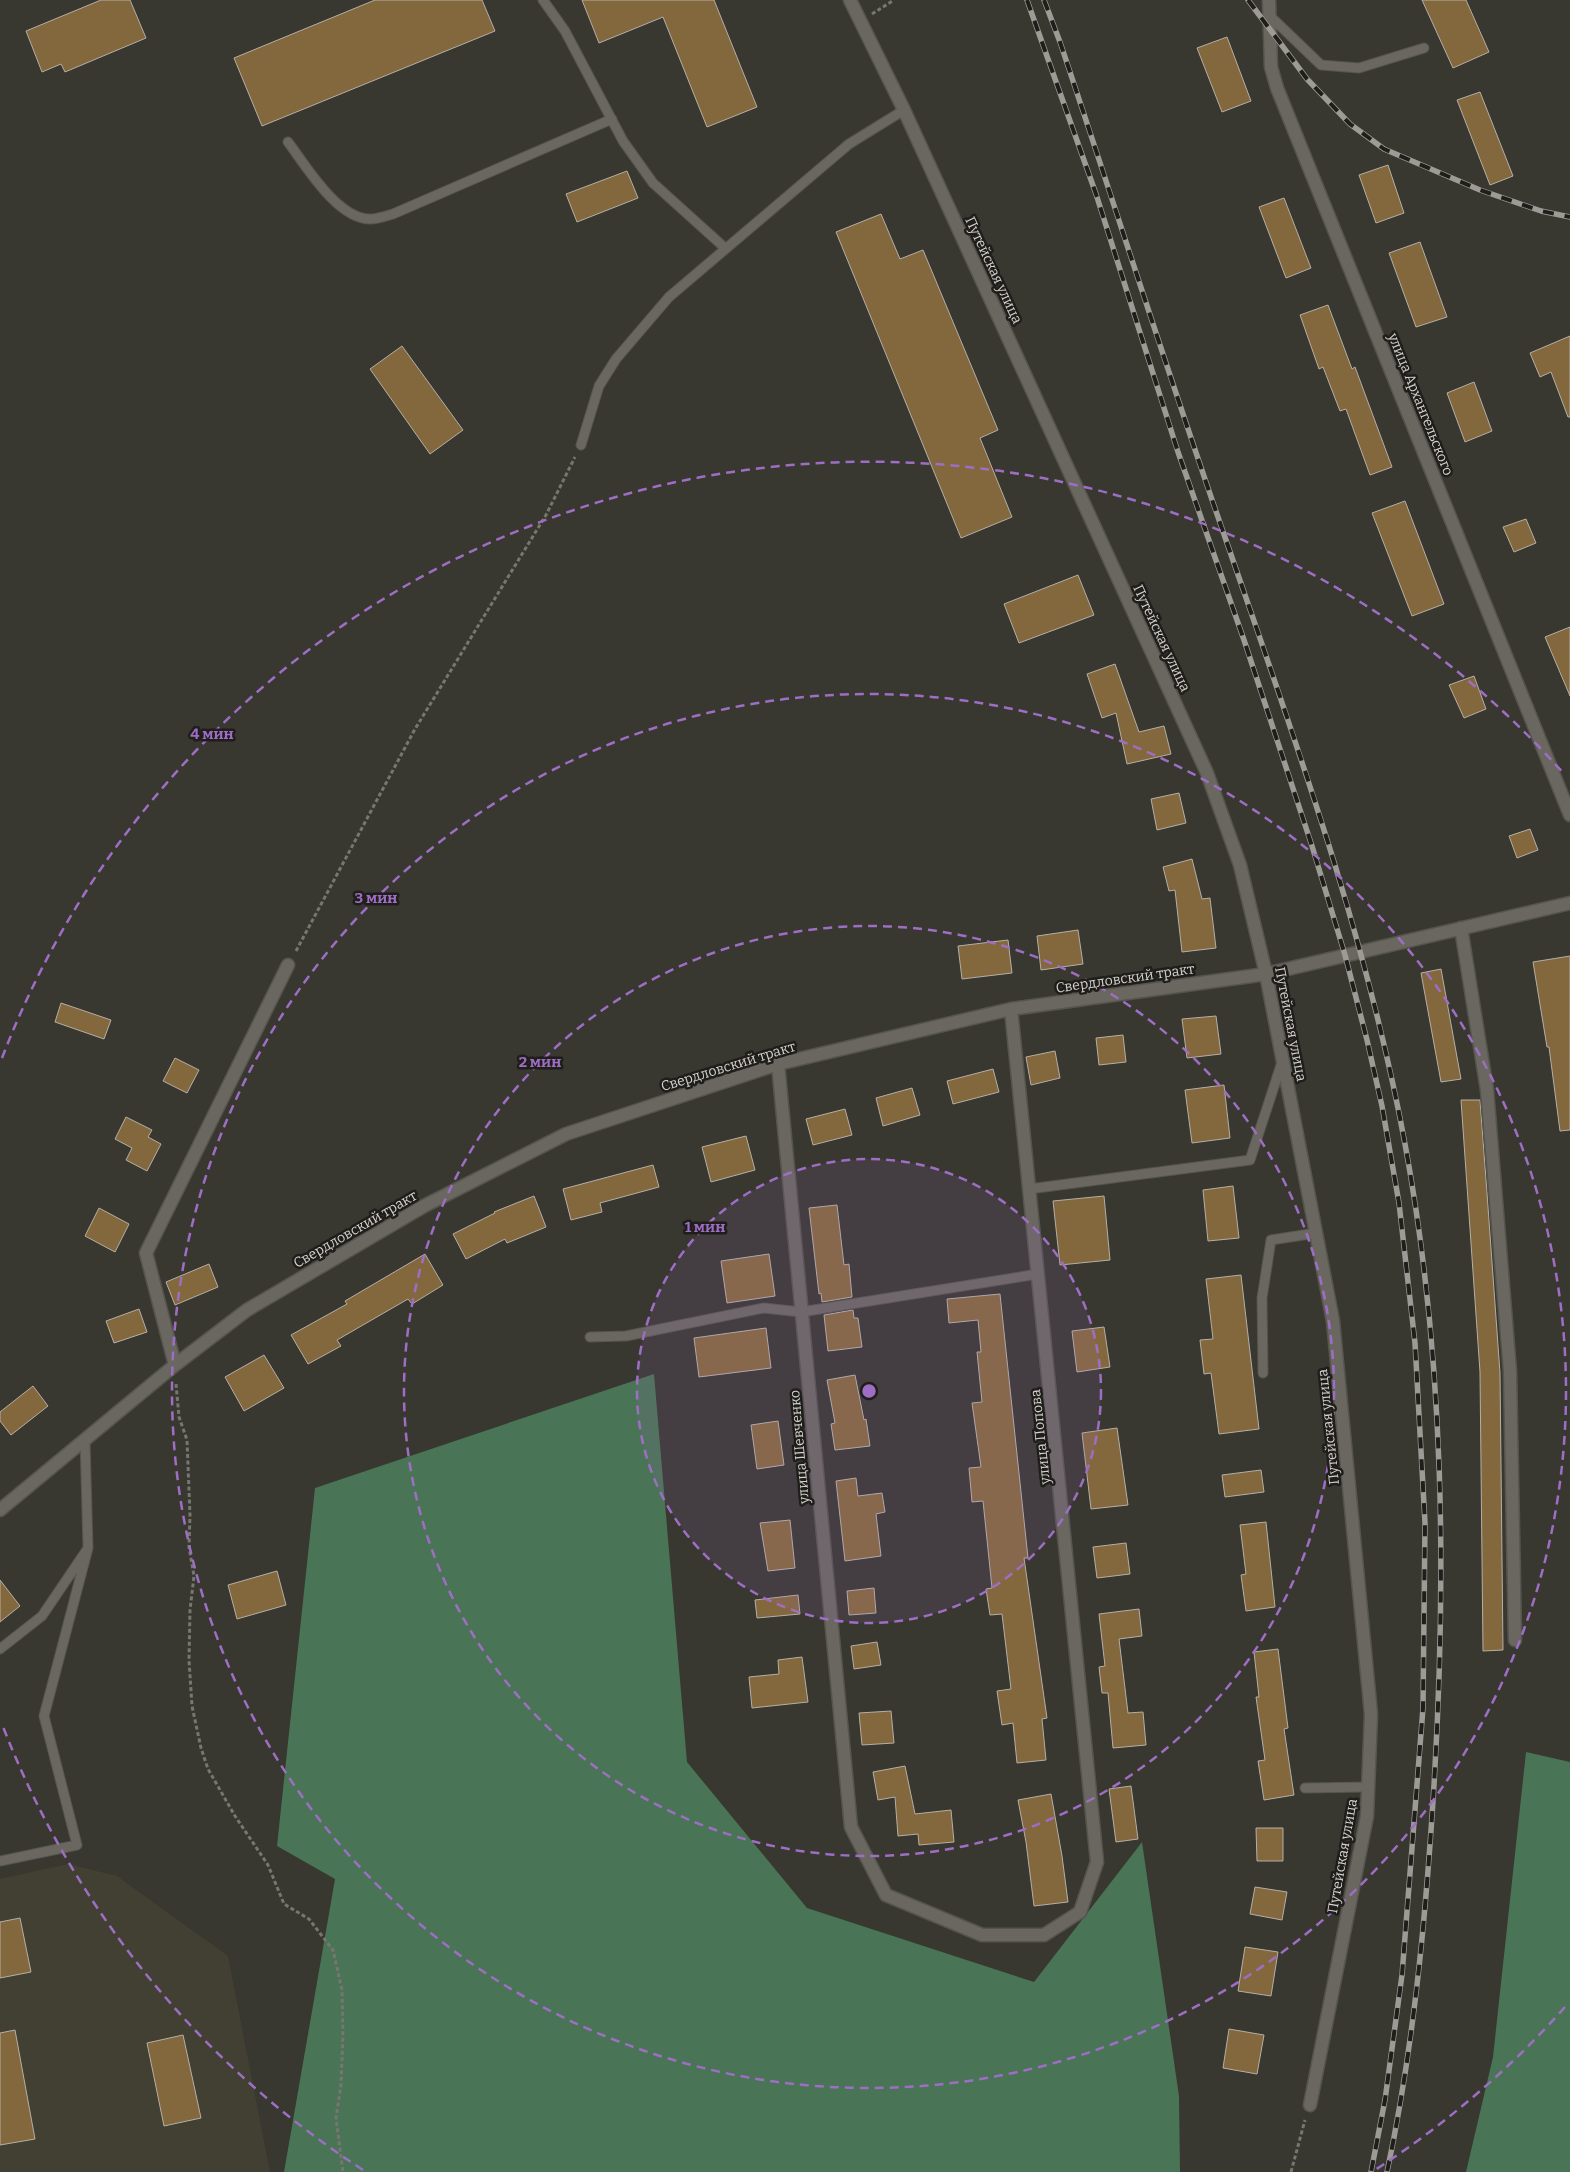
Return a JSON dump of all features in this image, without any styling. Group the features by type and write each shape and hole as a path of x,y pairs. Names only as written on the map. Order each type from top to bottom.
{"street":[{"name":"Путейская улица","path":"850,0 904,110 1208,773 1240,865 1266,974 1333,1321 1370,1704 1367,1816 1310,2105"},
{"name":"улица Архангельского","path":"1269,0 1271,67 1277,88 1570,815"},
{"name":"Свердловский тракт","path":"0,1510 175,1365 247,1310 424,1206 566,1134 778,1064 1011,1009 1266,974 1570,903"},
{"path":"1461,928 1486,1090 1510,1371 1515,1640"},
{"path":"175,1365 146,1253 288,965"},
{"name":"улица Попова","path":"851,1827 886,1895 982,1935 1044,1935 1080,1912 1097,1862 1011,1009"},
{"name":"улица Шевченко","path":"778,1064 851,1827"}],"lane":[{"path":"543,0 565,31 623,141 653,183 725,248"},
{"path":"1271,17 1321,65 1359,68 1424,48"},
{"path":"581,445 599,386 616,360 669,297 849,144 904,110"},
{"path":"288,142 324,190 349,214 370,219 393,214 612,120"},
{"path":"1029,1189 1250,1160 1282,1060"},
{"path":"1264,1373 1262,1298 1271,1240 1316,1233"},
{"path":"590,1337 626,1336 764,1308 801,1312 1038,1274"},
{"path":"0,1861 77,1845 44,1716 88,1548 85,1440"},
{"path":"0,1650 42,1616 88,1548"},
{"path":"1305,1788 1368,1787"}],"path":[{"path":"861,21 894,0"},
{"path":"288,965 415,729 546,515 581,445"},
{"path":"175,1365 179,1416 187,1440 190,1515 189,1547 194,1576 190,1610 189,1660 192,1706 200,1748 208,1769 235,1816 268,1865 284,1904 309,1919 333,1950 342,1990 341,2085 336,2118 343,2172"},
{"path":"1291,2172 1310,2105"}],"shaded area":[{"path":"68,1864 117,1876 228,1956 270,2172 0,2172 0,1879"}],"green space":[{"path":"654,1374 687,1762 807,1908 1034,1982 1142,1842 1179,2096 1180,2172 284,2172 335,1879 277,1846 315,1488"},
{"path":"1526,1752 1570,1762 1570,2172 1466,2172 1493,2057"}],"building":[{"path":"101,0 130,0 146,38 65,72 61,64 42,72 26,31"},
{"path":"375,0 482,0 495,31 262,126 234,58"},
{"path":"582,0 714,0 757,107 707,127 663,17 599,43"},
{"path":"1422,0 1466,0 1489,52 1453,68"},
{"path":"1227,37 1251,101 1222,112 1197,48"},
{"path":"1480,92 1513,176 1490,185 1457,100"},
{"path":"1388,165 1404,213 1376,223 1359,175"},
{"path":"627,171 638,198 577,222 566,194"},
{"path":"1284,198 1311,268 1286,278 1259,207"},
{"path":"881,214 900,259 923,250 998,430 980,438 1012,517 961,538 836,232"},
{"path":"1420,242 1447,317 1416,327 1389,253"},
{"path":"1328,305 1352,369 1355,367 1392,467 1370,475 1346,409 1340,411 1323,367 1319,369 1300,315"},
{"path":"1570,336 1570,417 1568,417 1551,372 1540,377 1530,353"},
{"path":"402,346 463,430 430,454 370,369"},
{"path":"1474,382 1492,431 1465,442 1447,393"},
{"path":"1405,501 1444,604 1412,616 1372,513"},
{"path":"1526,519 1536,543 1514,552 1503,527"},
{"path":"1078,575 1094,615 1019,643 1004,604"},
{"path":"1570,627 1570,696 1545,637"},
{"path":"1115,664 1139,732 1164,726 1171,754 1127,764 1116,713 1102,718 1087,674"},
{"path":"1474,676 1486,709 1464,718 1449,685"},
{"path":"1179,793 1186,823 1157,830 1151,799"},
{"path":"1530,829 1538,850 1517,858 1509,836"},
{"path":"1192,859 1202,899 1210,898 1216,948 1182,952 1175,890 1169,891 1163,867"},
{"path":"1078,930 1083,964 1041,970 1037,936"},
{"path":"1008,940 1012,973 962,979 958,946"},
{"path":"1570,956 1570,1130 1560,1131 1549,1047 1547,1047 1533,962"},
{"path":"1441,969 1461,1079 1441,1082 1421,973"},
{"path":"61,1003 111,1020 104,1039 55,1022"},
{"path":"1216,1016 1221,1054 1187,1058 1182,1019"},
{"path":"1123,1035 1126,1062 1099,1065 1096,1038"},
{"path":"1055,1051 1060,1078 1031,1085 1026,1057"},
{"path":"175,1058 199,1070 187,1093 163,1081"},
{"path":"993,1069 999,1092 953,1104 947,1081"},
{"path":"1224,1085 1230,1138 1192,1143 1185,1090"},
{"path":"912,1088 920,1115 883,1126 876,1098"},
{"path":"1461,1100 1480,1100 1500,1373 1503,1650 1483,1651 1480,1372"},
{"path":"845,1109 852,1135 813,1145 806,1119"},
{"path":"126,1117 152,1130 148,1137 161,1144 147,1171 126,1160 132,1148 115,1139"},
{"path":"746,1136 755,1170 711,1182 702,1147"},
{"path":"653,1165 659,1187 600,1203 602,1212 571,1220 563,1189"},
{"path":"1233,1186 1239,1238 1208,1241 1203,1190"},
{"path":"534,1196 546,1227 507,1243 505,1239 466,1259 453,1234 494,1212"},
{"path":"1104,1196 1110,1260 1060,1265 1053,1201"},
{"path":"837,1205 844,1265 849,1264 852,1297 822,1302 821,1293 819,1294 809,1208"},
{"path":"99,1208 129,1224 115,1252 85,1236"},
{"path":"425,1254 443,1285 412,1304 408,1299 337,1340 341,1346 308,1364 291,1335 347,1304 345,1301"},
{"path":"769,1254 775,1296 727,1303 721,1261"},
{"path":"209,1264 218,1287 175,1305 166,1282"},
{"path":"1241,1275 1259,1429 1219,1434 1211,1373 1204,1374 1200,1340 1213,1339 1206,1279"},
{"path":"1000,1294 1028,1558 1024,1558 1047,1718 1042,1719 1046,1760 1017,1763 1013,1723 1002,1725 997,1691 1011,1689 1002,1614 990,1615 986,1589 992,1588 983,1501 972,1502 969,1468 981,1467 972,1403 982,1402 977,1352 981,1352 978,1320 949,1323 947,1299"},
{"path":"139,1309 147,1332 114,1343 106,1321"},
{"path":"853,1310 854,1318 858,1318 862,1347 828,1351 824,1315"},
{"path":"1104,1327 1110,1367 1077,1372 1072,1331"},
{"path":"766,1328 771,1368 699,1377 694,1338"},
{"path":"264,1355 284,1388 244,1411 225,1377"},
{"path":"855,1375 864,1420 866,1419 870,1446 835,1450 831,1424 835,1423 827,1380"},
{"path":"33,1386 48,1406 11,1435 0,1421 0,1412"},
{"path":"778,1421 784,1465 757,1469 751,1425"},
{"path":"1117,1428 1128,1505 1091,1509 1082,1433"},
{"path":"1261,1470 1264,1492 1225,1497 1222,1475"},
{"path":"856,1478 858,1496 882,1493 885,1512 876,1514 881,1556 845,1561 836,1481"},
{"path":"790,1520 795,1568 768,1571 760,1523"},
{"path":"1266,1522 1275,1607 1246,1611 1241,1575 1246,1574 1240,1525"},
{"path":"1126,1543 1130,1574 1097,1578 1093,1547"},
{"path":"277,1571 286,1605 237,1619 228,1585"},
{"path":"0,1580 20,1606 0,1622"},
{"path":"874,1588 876,1613 849,1615 847,1591"},
{"path":"798,1595 800,1614 757,1618 755,1600"},
{"path":"1139,1609 1142,1636 1119,1639 1128,1713 1143,1712 1146,1745 1113,1748 1108,1693 1102,1693 1099,1667 1105,1666 1099,1614"},
{"path":"877,1642 881,1665 854,1669 851,1646"},
{"path":"1278,1649 1288,1728 1284,1729 1294,1795 1264,1800 1258,1761 1265,1760 1256,1697 1259,1697 1254,1652"},
{"path":"802,1657 808,1702 752,1708 749,1677 779,1674 778,1660"},
{"path":"891,1711 894,1743 862,1745 859,1713"},
{"path":"905,1766 915,1814 951,1810 954,1842 919,1845 918,1834 898,1836 895,1797 878,1800 873,1772"},
{"path":"1131,1786 1138,1839 1116,1842 1109,1789"},
{"path":"1051,1794 1068,1902 1034,1906 1026,1842 1018,1800"},
{"path":"1256,1828 1283,1828 1283,1861 1257,1861"},
{"path":"1255,1887 1287,1892 1282,1920 1250,1914"},
{"path":"20,1918 31,1972 0,1978 0,1922"},
{"path":"1245,1947 1278,1952 1271,1996 1238,1991"},
{"path":"1229,2029 1264,2035 1257,2074 1223,2068"},
{"path":"15,2030 35,2139 0,2145 0,2033"},
{"path":"183,2035 201,2118 164,2126 147,2043"}],"railway":[{"path":"1027,0 1096,194 1178,452 1244,640 1312,846 1345,955 1367,1040 1382,1106 1399,1203 1415,1343 1425,1523 1423,1708 1402,1975 1385,2100 1371,2172"},
{"path":"1044,0 1060,42 1184,418 1303,765 1350,915 1389,1067 1405,1144 1418,1225 1435,1389 1441,1554 1440,1636 1433,1801 1422,1941 1411,2034 1387,2172"},
{"path":"1248,0 1307,79 1350,124 1384,149 1480,190 1541,211 1570,217"}]}
